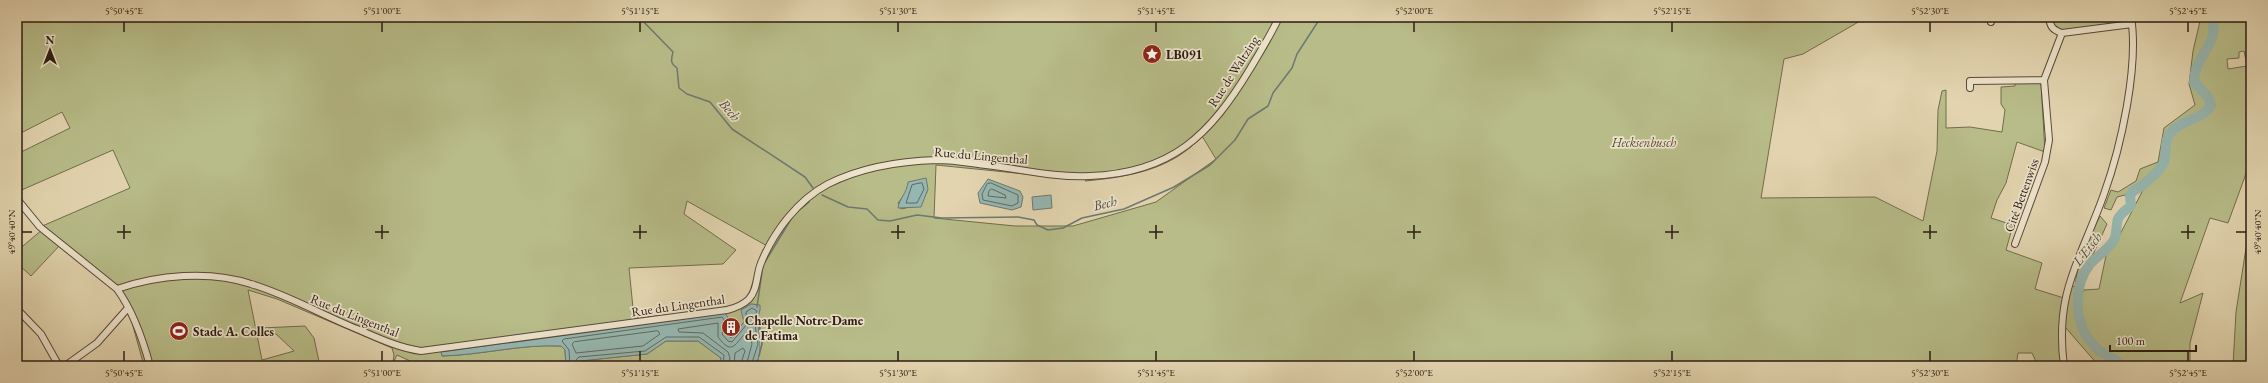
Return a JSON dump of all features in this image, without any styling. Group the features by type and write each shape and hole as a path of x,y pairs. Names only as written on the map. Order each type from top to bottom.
{"street":[{"name":"Rue de Waltzing","path":"1201,134 1235,93 1279,17"},
{"path":"2049,17 2050,24 2054,30 2062,33 2132,24"},
{"path":"2064,366 2062,313 2074,264 2104,194 2117,150 2128,96 2132,60 2131,17"},
{"name":"Cité Bettenwiss","path":"2015,244 2045,162 2049,140 2044,80 2062,33"},
{"path":"1970,88 1970,81 2044,80"},
{"name":"Rue du Lingenthal","path":"117,289 135,283 170,277 223,278 251,283 394,344 421,351 727,310 736,307 750,298 755,290 760,264 769,247 793,211 812,195 842,178 879,167 938,160 1076,176 1112,175 1137,170 1171,158 1191,144 1201,134"},
{"path":"17,199 40,227 117,289 128,308 150,366"},
{"path":"65,366 97,343 128,308"},
{"path":"17,309 41,334 59,366"}],"green space":[{"name":"Hecksenbusch","path":"21,17 1867,17 1803,54 1784,59 1761,198 1875,197 1923,221 1937,151 1938,110 1942,91 1946,90 1946,128 1970,127 2002,132 2005,110 2001,104 2001,87 2015,86 2015,83 2041,83 2045,152 2017,142 2006,183 1997,200 1991,218 2013,225 2006,250 2042,263 2035,289 2064,298 2068,284 2075,287 2081,259 2100,216 2107,224 2076,292 2082,294 2084,290 2099,289 2107,251 2115,244 2144,188 2132,189 2129,194 2117,197 2111,210 2104,208 2111,190 2118,192 2136,181 2140,169 2158,162 2164,128 2195,105 2189,84 2193,51 2201,17 2251,17 2251,160 2228,223 2210,218 2180,303 2203,293 2190,343 2190,366 2099,366 2065,327 2066,366 2038,366 2032,353 2018,353 2016,366 755,366 762,344 757,305 751,304 744,322 731,338 726,333 487,346 442,352 442,356 472,354 516,348 561,346 565,350 566,366 421,366 397,355 393,363 394,355 392,348 277,299 248,290 262,360 294,351 276,334 267,336 261,328 305,326 314,338 320,366 144,366 128,308 123,298 61,244 31,276 17,263 17,251 43,229 40,227 130,188 113,150 17,192 17,154 70,128 62,112 17,135 17,20","holes":["2244,51 2247,66 2228,69 2227,59 2239,58 2239,52","1202,136 1216,159 1156,202 1073,226 1015,226 934,218 936,165 1055,177 1089,177 1085,181 1117,177 1148,170 1177,157 1190,148","907,191 927,192 922,199 909,207 901,209 898,203","687,201 769,247 750,299 742,303 713,309 634,318 629,268 723,264 736,250 684,214"]},
{"path":"2052,17 2126,17 2126,20 2123,22 2062,30 2053,24"},
{"path":"2251,216 2251,366 2233,366 2236,312"},
{"path":"666,341 698,341 721,358 719,366 579,366 579,361 647,354"}],"water":[{"path":"926,178 928,189 921,207 898,208 908,182"},
{"path":"988,179 1020,191 1023,197 1021,207 1012,210 980,203 978,193"},
{"path":"1051,195 1052,208 1033,210 1032,197"},
{"path":"751,304 760,305 758,320 760,349 755,366 719,366 721,358 698,341 666,341 647,354 580,361 579,366 566,366 565,350 561,346 516,348 472,354 442,356 441,352 725,313 731,322 726,333 731,338 744,322 741,310"}],"waterway":[{"name":"Bech","path":"639,17 673,52 672,61 673,65 677,68 679,88 687,94 710,102 732,129 805,177 813,188"},
{"name":"Bech","path":"822,195 848,207 867,209 878,220 890,221 917,215 942,218 1018,217 1034,220 1037,225 1048,230 1063,228 1082,218 1124,209 1174,187 1210,165 1235,140 1248,119 1268,106 1273,93 1292,68 1297,54 1321,17"},
{"name":"L'Eisch","path":"2122,366 2091,343 2085,332 2080,321 2078,309 2080,285 2090,264 2109,247 2114,240 2118,219 2122,213 2131,206 2130,196 2133,191 2150,178 2164,162 2167,138 2169,135 2179,126 2202,114 2211,105 2208,97 2194,82 2198,65 2213,36 2214,27 2212,17"},
{"path":"797,212 809,202"},
{"path":"765,262 793,216"},
{"path":"757,307 763,265"},
{"path":"758,317 762,344 759,356"},
{"path":"756,366 758,360"}],"place":[{"name":"LB091","path":"1152,54"},
{"name":"Chapelle Notre-Dame de Fatima","path":"731,327"},
{"name":"Stade A. Colles","path":"179,331"}]}
